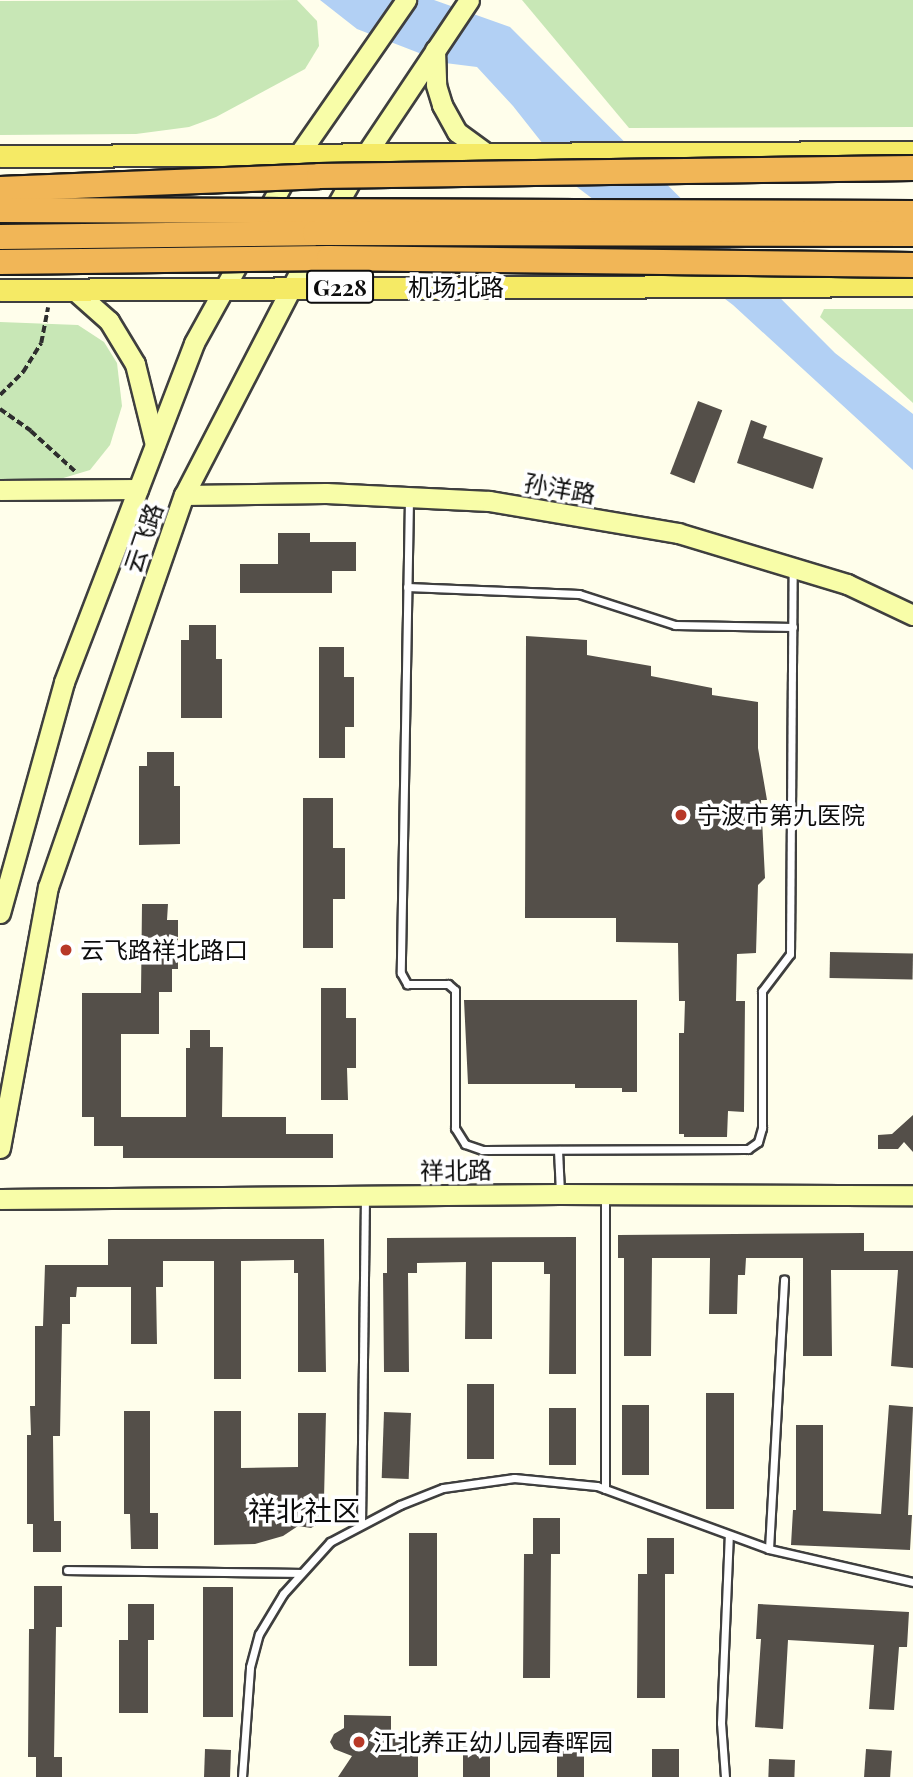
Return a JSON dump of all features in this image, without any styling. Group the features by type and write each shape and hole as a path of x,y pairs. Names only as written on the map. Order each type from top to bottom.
{"highway":[{"path":"0,189 319,176 913,169"},
{"path":"0,210 913,213"},
{"path":"0,237 315,233 913,234"},
{"path":"0,262 329,258 913,265"}],"main road":[{"name":"云飞路","path":"0,912 64,682 194,343 299,154 407,0"},
{"name":"云飞路","path":"0,1148 48,887 184,495 290,287 366,153 469,0"},
{"path":"436,49 436,85 442,105 457,132 486,153"},
{"path":"0,156 913,152"},
{"name":"机场北路","path":"0,290 913,285"},
{"path":"74,290 109,321 135,364 155,445"},
{"path":"0,490 138,489"},
{"name":"孙洋路","path":"184,495 326,493 489,501 678,533 847,584 913,615"},
{"name":"祥北路","path":"0,1199 560,1194 913,1195"}],"lane":[{"path":"409,497 401,973 407,984 448,984 455,990 455,1128 459,1138 482,1150 748,1149 758,1142 762,1128 762,991 790,954 793,568"},
{"path":"407,587 579,594 675,625 793,627"},
{"path":"558,1150 560,1194"},
{"path":"605,1194 605,1489"},
{"path":"361,1524 365,1196"},
{"path":"769,1549 784,1279"},
{"path":"242,1777 250,1667 259,1634 283,1594 330,1542 361,1524 443,1488 514,1478 564,1481 605,1489 769,1549 913,1583"},
{"path":"725,1777 722,1723 729,1535"},
{"path":"67,1570 301,1573"}],"path":[{"path":"0,395 23,372 41,343 51,290"},
{"path":"0,409 77,470 78,489"}],"green space":[{"path":"297,0 317,21 319,46 305,69 216,117 189,127 136,134 0,135 0,1"},
{"path":"522,0 913,0 913,127 629,128"},
{"path":"824,309 913,309 913,403 820,317"},
{"path":"0,322 78,325 104,342 117,363 122,406 110,445 90,470 60,479 0,479"}],"water":[{"path":"320,0 434,0 510,27 835,353 913,414 913,470 733,305 577,187 513,106 477,67 445,63 357,29"}],"building":[{"path":"698,401 722,410 694,483 670,474"},
{"path":"751,420 767,426 763,438 823,458 813,489 737,463"},
{"path":"278,533 310,533 310,542 356,542 356,571 332,571 332,593 240,593 240,564 278,564"},
{"path":"189,625 216,625 216,659 222,659 222,718 181,718 181,640 189,640"},
{"path":"526,636 587,640 587,655 651,666 651,676 712,688 712,695 758,702 758,748 767,800 761,800 765,878 758,885 756,953 737,954 736,1001 745,1001 744,1112 728,1111 727,1137 684,1137 684,1134 679,1134 679,1033 684,1033 685,1001 679,1001 678,943 616,942 616,918 525,918"},
{"path":"319,647 344,647 344,677 354,677 354,727 345,727 345,758 319,758"},
{"path":"147,752 174,752 174,786 180,786 180,844 139,845 139,766 147,766"},
{"path":"303,798 333,798 333,848 345,848 345,899 333,899 333,948 303,948"},
{"path":"142,904 168,904 167,920 178,920 178,969 172,969 172,992 159,992 159,1034 121,1034 121,1117 186,1117 186,1048 190,1048 190,1030 210,1030 210,1047 223,1047 222,1117 286,1117 286,1134 333,1134 333,1158 123,1158 123,1146 94,1146 94,1117 82,1117 82,993 141,993"},
{"path":"830,952 913,953 913,979 830,978"},
{"path":"321,988 346,988 346,1018 356,1018 356,1068 347,1068 348,1100 321,1100"},
{"path":"464,1000 637,1000 637,1092 622,1092 622,1088 575,1088 575,1084 468,1084"},
{"path":"913,1115 913,1152 904,1142 898,1149 878,1149 878,1135 892,1134"},
{"path":"864,1233 864,1251 913,1251 913,1368 891,1366 898,1270 831,1270 832,1356 803,1356 803,1258 746,1258 745,1275 738,1275 737,1314 709,1314 710,1258 652,1258 651,1356 624,1356 624,1258 618,1258 618,1235"},
{"path":"576,1237 576,1374 549,1374 550,1274 544,1274 544,1262 492,1262 492,1339 465,1339 466,1262 417,1263 417,1273 408,1273 409,1372 384,1372 383,1273 387,1273 387,1238"},
{"path":"108,1239 324,1239 326,1372 298,1372 298,1273 294,1273 294,1260 241,1261 241,1379 214,1379 214,1261 163,1261 163,1287 156,1287 157,1344 131,1344 131,1287 77,1287 76,1297 70,1297 70,1324 62,1324 60,1436 53,1436 54,1521 61,1521 61,1552 33,1552 33,1524 27,1524 27,1435 31,1435 30,1406 35,1406 35,1326 43,1326 45,1265 108,1265"},
{"path":"467,1384 494,1384 494,1459 467,1459"},
{"path":"706,1393 734,1393 734,1509 706,1509"},
{"path":"622,1405 649,1405 649,1475 622,1475"},
{"path":"889,1405 913,1407 908,1515 912,1515 910,1550 791,1545 793,1510 796,1510 796,1425 823,1425 823,1511 881,1514"},
{"path":"549,1408 576,1408 576,1465 549,1465"},
{"path":"124,1411 150,1411 150,1513 158,1513 158,1549 131,1549 130,1514 124,1514"},
{"path":"214,1411 241,1411 241,1468 298,1467 298,1413 326,1413 324,1499 318,1509 319,1520 316,1525 311,1528 298,1526 283,1536 255,1544 214,1545"},
{"path":"384,1412 411,1413 409,1479 382,1478"},
{"path":"533,1518 560,1518 560,1554 551,1554 550,1678 523,1678 524,1554 533,1554"},
{"path":"409,1533 437,1533 437,1666 409,1666"},
{"path":"647,1538 674,1538 674,1574 665,1574 665,1698 637,1698 638,1574 647,1574"},
{"path":"34,1586 62,1586 62,1627 56,1627 54,1757 62,1757 62,1777 36,1777 36,1757 28,1757 29,1629 34,1629"},
{"path":"203,1587 233,1587 233,1717 203,1717"},
{"path":"128,1604 154,1604 154,1640 148,1640 148,1713 119,1713 119,1640 128,1640"},
{"path":"758,1604 909,1612 907,1647 899,1647 894,1710 869,1709 874,1645 788,1640 783,1729 755,1727 761,1639 756,1639"},
{"path":"344,1715 391,1716 391,1734 418,1734 418,1777 338,1777 352,1756 334,1749 330,1742 334,1734 344,1728"},
{"path":"463,1745 490,1745 490,1777 463,1777"},
{"path":"557,1747 584,1747 584,1777 557,1777"},
{"path":"205,1749 231,1750 230,1777 204,1777"},
{"path":"652,1749 679,1749 679,1777 652,1777"},
{"path":"866,1749 892,1751 890,1777 864,1777"},
{"path":"769,1759 795,1760 794,1777 768,1777"}],"place":[{"name":"宁波市第九医院","path":"681,815"},
{"name":"云飞路祥北路口","path":"66,950"},
{"name":"江北养正幼儿园春晖园","path":"359,1742"}],"district":[{"name":"祥北社区","path":"304,1510"}]}
